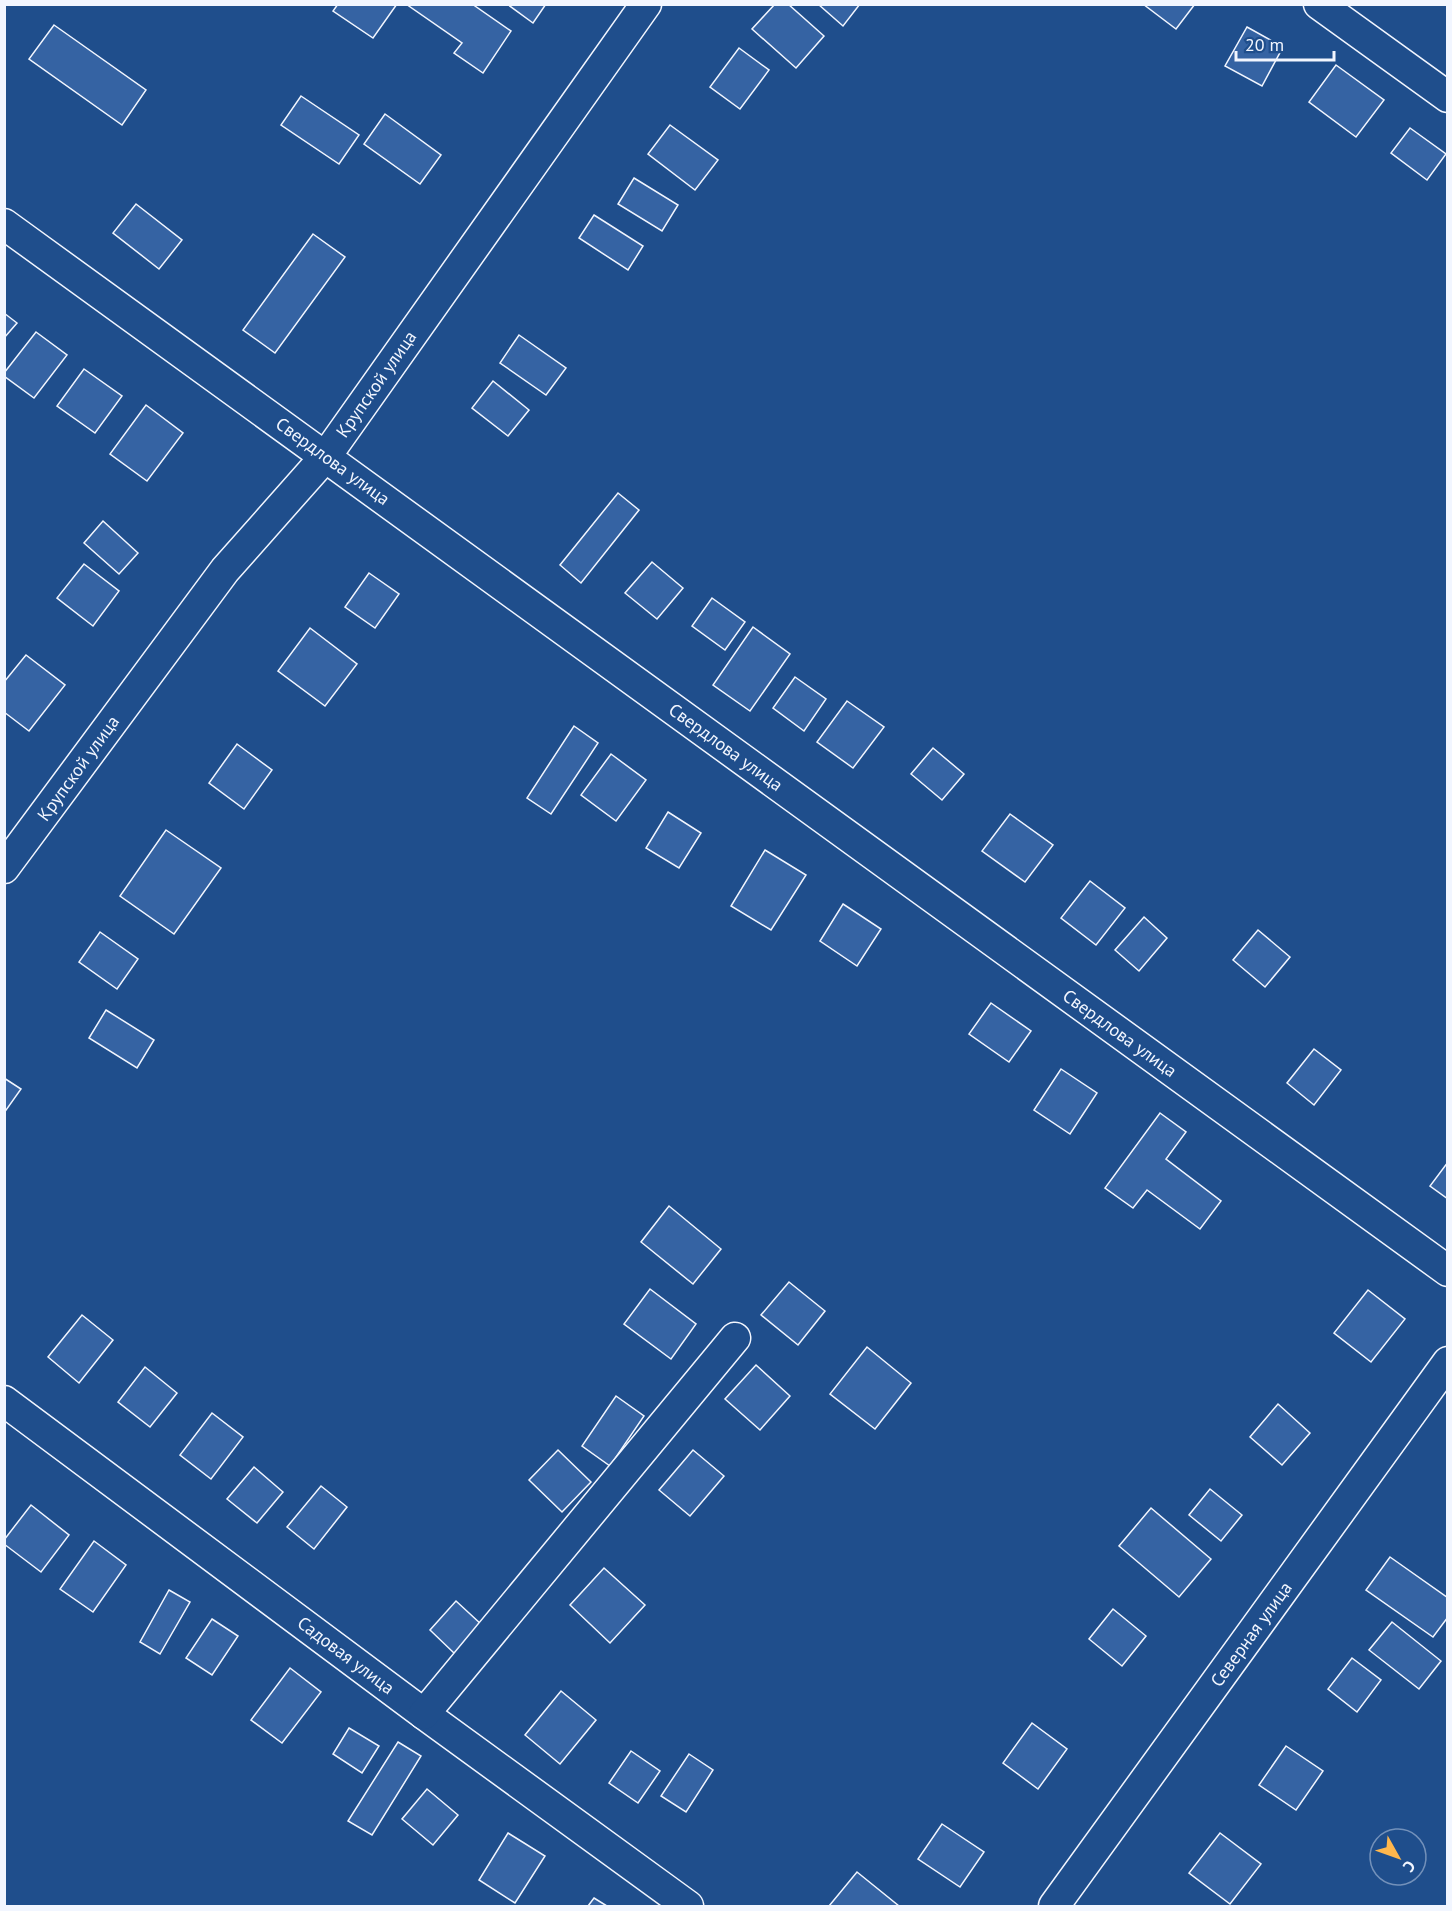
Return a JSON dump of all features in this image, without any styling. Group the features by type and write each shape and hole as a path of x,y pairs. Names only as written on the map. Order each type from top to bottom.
{"street":[{"name":"Крупской улица","path":"4,868 225,570 326,456 646,4"},
{"path":"1319,4 1448,97"},
{"name":"Свердлова улица","path":"4,224 1448,1271"},
{"path":"424,1713 735,1338"},
{"name":"Северная улица","path":"1054,1906 1448,1362"},
{"name":"Садовая улица","path":"4,1401 688,1906"}],"building":[{"path":"338,4 397,4 373,38 333,11"},
{"path":"406,4 472,4 511,31 483,73 454,53 462,43"},
{"path":"507,4 546,4 533,23"},
{"path":"775,4 788,4 824,36 796,68 752,29"},
{"path":"818,4 860,4 843,26"},
{"path":"1143,4 1195,4 1176,29"},
{"path":"54,25 146,90 122,125 29,59"},
{"path":"1247,27 1283,47 1262,86 1225,66"},
{"path":"739,48 769,70 740,109 710,87"},
{"path":"1336,65 1384,100 1356,137 1309,102"},
{"path":"301,96 359,135 339,164 281,125"},
{"path":"385,114 441,155 420,184 364,144"},
{"path":"670,125 718,160 695,190 648,154"},
{"path":"1410,128 1446,154 1427,180 1391,153"},
{"path":"634,178 678,205 662,231 618,204"},
{"path":"136,204 182,240 159,269 113,233"},
{"path":"594,215 643,246 628,270 579,238"},
{"path":"313,234 345,257 275,353 243,330"},
{"path":"4,313 17,323 4,338"},
{"path":"36,332 67,355 34,398 4,376 4,373"},
{"path":"519,335 566,368 546,395 500,363"},
{"path":"84,369 122,396 95,433 57,406"},
{"path":"493,381 529,410 508,436 472,408"},
{"path":"146,405 183,433 147,481 110,454"},
{"path":"618,493 639,510 581,583 560,565"},
{"path":"103,521 138,553 119,574 84,543"},
{"path":"652,562 683,588 657,619 625,593"},
{"path":"84,564 119,591 93,626 57,598"},
{"path":"369,573 399,594 375,628 345,607"},
{"path":"712,598 745,622 725,650 692,626"},
{"path":"753,627 790,654 750,711 713,685"},
{"path":"310,628 357,664 325,706 278,671"},
{"path":"26,655 65,685 29,731 4,712 4,682"},
{"path":"795,677 826,699 804,731 773,708"},
{"path":"847,701 884,727 853,768 817,742"},
{"path":"574,726 598,743 551,814 527,798"},
{"path":"237,744 272,770 244,809 209,783"},
{"path":"933,748 964,774 942,800 911,774"},
{"path":"611,754 646,780 616,821 581,795"},
{"path":"668,812 701,833 679,868 646,848"},
{"path":"1010,814 1053,845 1025,882 982,851"},
{"path":"166,830 221,868 174,934 120,896"},
{"path":"765,850 806,875 771,930 731,906"},
{"path":"1090,881 1125,908 1096,945 1061,918"},
{"path":"843,904 881,929 857,966 820,941"},
{"path":"1144,917 1167,938 1139,971 1115,950"},
{"path":"1258,930 1290,957 1265,987 1233,960"},
{"path":"100,932 138,959 117,989 79,962"},
{"path":"991,1003 1031,1031 1009,1062 969,1034"},
{"path":"106,1010 154,1040 137,1068 89,1038"},
{"path":"1314,1049 1341,1070 1314,1105 1287,1083"},
{"path":"1061,1069 1097,1093 1070,1134 1034,1110"},
{"path":"4,1078 21,1089 4,1113"},
{"path":"1160,1113 1186,1132 1166,1159 1221,1201 1200,1229 1147,1190 1133,1208 1105,1188"},
{"path":"1448,1162 1448,1199 1430,1186"},
{"path":"669,1206 721,1249 693,1284 641,1242"},
{"path":"789,1282 825,1311 798,1345 761,1315"},
{"path":"650,1289 696,1324 671,1359 624,1324"},
{"path":"1368,1290 1405,1319 1371,1362 1334,1333"},
{"path":"82,1315 113,1340 79,1383 48,1357"},
{"path":"867,1347 911,1383 875,1429 830,1394"},
{"path":"756,1365 790,1396 760,1430 725,1399"},
{"path":"145,1367 177,1393 150,1427 118,1402"},
{"path":"616,1396 644,1416 610,1466 582,1446"},
{"path":"1278,1404 1310,1433 1282,1465 1250,1437"},
{"path":"212,1413 243,1437 211,1479 180,1455"},
{"path":"558,1450 591,1482 562,1512 529,1480"},
{"path":"693,1450 724,1476 690,1516 659,1490"},
{"path":"254,1467 283,1492 257,1523 227,1499"},
{"path":"321,1486 347,1507 314,1549 287,1527"},
{"path":"1210,1489 1242,1515 1221,1541 1189,1515"},
{"path":"31,1505 69,1535 41,1572 4,1544 4,1540"},
{"path":"1151,1508 1211,1559 1179,1597 1119,1546"},
{"path":"94,1541 126,1565 93,1612 60,1589"},
{"path":"1390,1557 1448,1598 1448,1617 1433,1637 1366,1590"},
{"path":"604,1568 645,1605 610,1643 570,1605"},
{"path":"169,1590 190,1602 160,1654 140,1642"},
{"path":"456,1601 482,1625 455,1654 430,1630"},
{"path":"1113,1609 1146,1636 1122,1666 1089,1639"},
{"path":"212,1619 238,1636 212,1675 186,1658"},
{"path":"1392,1622 1441,1661 1419,1689 1369,1650"},
{"path":"1352,1658 1381,1680 1357,1712 1328,1689"},
{"path":"290,1668 321,1692 282,1743 251,1720"},
{"path":"561,1691 596,1720 560,1764 525,1735"},
{"path":"1032,1723 1067,1749 1038,1789 1003,1763"},
{"path":"349,1728 379,1746 362,1773 333,1754"},
{"path":"398,1742 421,1756 372,1835 348,1821"},
{"path":"1286,1746 1323,1771 1296,1810 1259,1785"},
{"path":"631,1751 660,1771 638,1803 609,1783"},
{"path":"689,1754 713,1770 686,1812 661,1796"},
{"path":"427,1789 458,1815 433,1845 402,1819"},
{"path":"942,1824 984,1852 960,1887 918,1859"},
{"path":"508,1833 545,1856 515,1903 479,1880"},
{"path":"1220,1833 1261,1864 1230,1904 1189,1873"},
{"path":"857,1872 899,1906 829,1906"},
{"path":"594,1898 607,1906 588,1906"}]}
